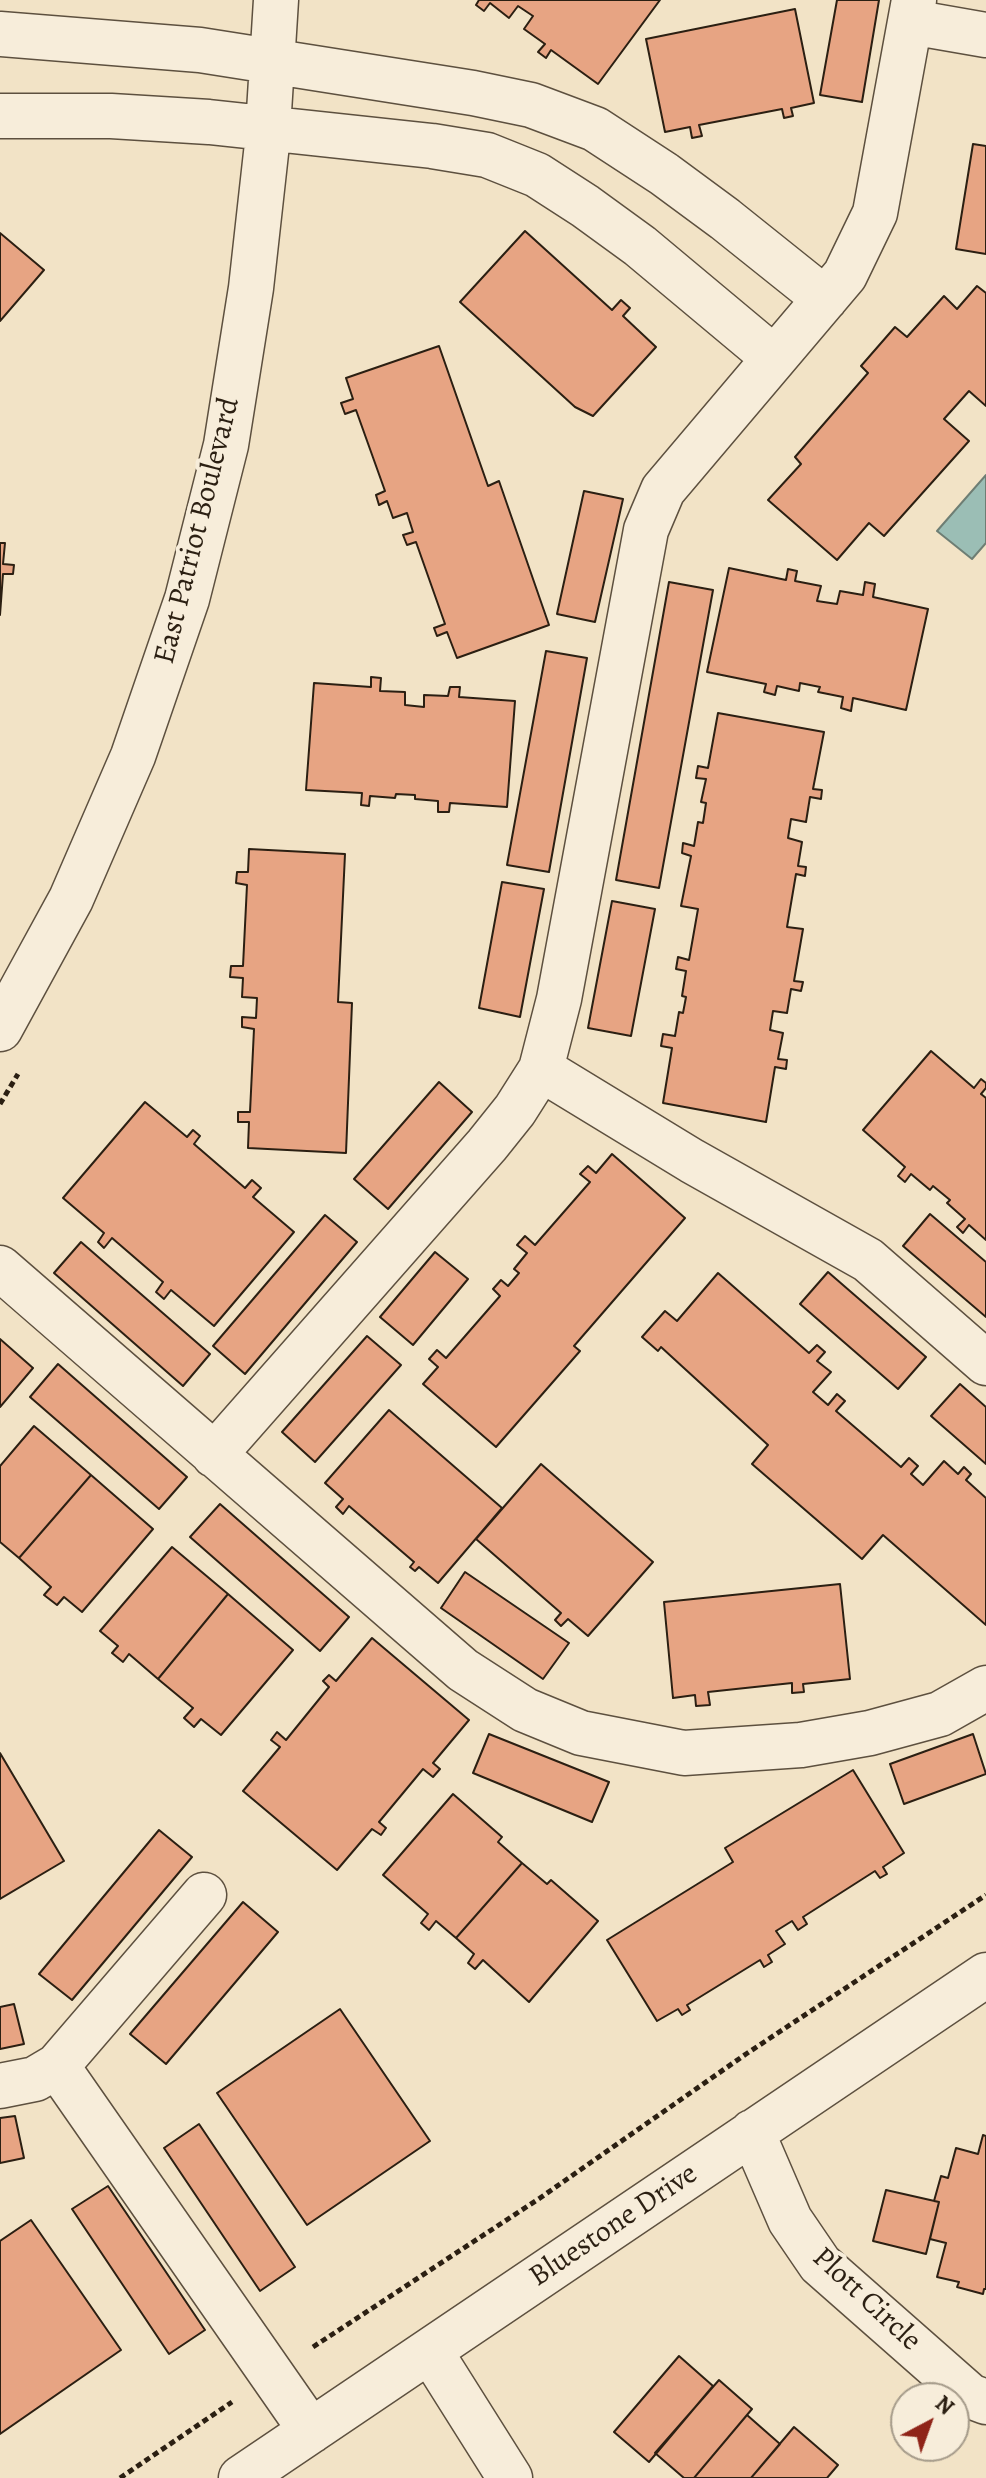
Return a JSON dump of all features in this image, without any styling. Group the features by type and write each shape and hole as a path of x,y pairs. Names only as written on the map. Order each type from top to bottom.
{"street":[{"name":"East Patriot Boulevard","path":"0,1029 71,899 127,770 187,599 226,445 251,288 276,0"},
{"path":"214,1455 487,1145 515,1110 541,1069 559,999 646,530 663,490 845,275 875,213 913,11 986,35"},
{"path":"0,34 200,50 531,105 595,129 664,174 825,299"},
{"path":"0,116 111,116 209,122 487,155 537,175 585,206 640,246 774,358"},
{"path":"541,1069 692,1161 868,1260 986,1363"},
{"path":"0,1268 463,1670 525,1710 581,1733 684,1753 801,1745 870,1733 940,1714 986,1688"},
{"path":"0,2086 35,2079 57,2066 204,1895"},
{"name":"Bluestone Drive","path":"241,2478 986,1975"},
{"path":"57,2066 311,2431"},
{"name":"Plott Circle","path":"752,2132 790,2220 820,2264 970,2396 986,2402"},
{"path":"430,2351 510,2478"}],"path":[{"path":"120,2478 986,1895"}],"water":[{"path":"986,475 986,543 972,559 937,531"}],"building":[{"path":"479,0 660,0 598,84 551,50 546,58 538,52 545,44 524,29 533,16 518,6 509,18 490,3 484,11 476,5"},
{"path":"837,0 879,0 862,102 820,95"},
{"path":"795,9 814,103 791,108 793,116 784,118 782,109 699,125 702,136 692,138 690,127 665,132 646,39"},
{"path":"973,144 986,146 986,254 956,249"},
{"path":"525,231 612,310 621,300 630,308 623,316 656,347 593,416 575,407 460,302"},
{"path":"0,233 44,270 0,321"},
{"path":"977,286 986,293 986,406 969,391 944,419 969,441 884,536 869,523 837,560 768,500 801,464 795,457 868,373 861,366 895,327 907,337 944,296 957,309"},
{"path":"439,346 488,486 499,481 549,625 457,658 447,632 437,636 434,628 445,624 416,542 407,545 403,535 413,532 407,513 393,518 387,501 379,505 376,495 385,491 356,410 345,414 341,403 353,399 346,378"},
{"path":"584,491 623,499 595,622 557,614"},
{"path":"0,543 5,543 3,564 14,565 13,574 3,574 0,615"},
{"path":"729,568 786,580 788,569 797,571 795,581 821,586 817,601 837,604 840,591 863,595 865,582 875,584 873,597 928,609 906,710 853,698 851,711 841,708 843,697 818,692 820,687 800,683 799,691 777,686 775,695 764,692 766,684 707,672"},
{"path":"669,582 713,590 659,888 616,880"},
{"path":"546,651 587,658 549,872 507,865"},
{"path":"371,677 381,678 380,691 405,692 405,705 424,707 424,695 448,696 450,687 460,687 459,697 515,701 507,807 450,803 449,812 438,812 438,801 415,799 415,795 396,794 395,798 370,796 369,806 361,805 362,793 306,790 314,683 371,687"},
{"path":"718,713 824,732 813,789 822,790 821,799 810,797 806,822 791,819 788,838 802,842 798,866 806,867 805,876 796,874 787,927 803,929 794,981 803,982 801,991 791,989 787,1013 773,1011 770,1030 783,1033 778,1059 787,1060 786,1069 775,1067 766,1122 663,1103 672,1048 661,1046 663,1034 675,1036 679,1012 683,1013 686,971 676,969 678,957 689,960 698,909 681,906 691,856 682,853 683,843 694,846 698,822 703,823 706,803 701,802 706,779 696,778 698,766 708,768"},
{"path":"249,849 345,854 338,1002 352,1003 346,1153 248,1148 249,1122 238,1122 238,1112 250,1112 254,1029 242,1027 242,1017 256,1018 257,998 242,997 243,978 230,977 231,966 243,966 247,885 236,883 237,872 248,872"},
{"path":"502,882 544,889 520,1017 479,1008"},
{"path":"612,901 655,909 631,1036 588,1028"},
{"path":"931,1051 974,1088 981,1079 986,1083 981,1094 986,1098 986,1240 969,1225 963,1233 957,1227 965,1219 947,1203 950,1200 933,1186 930,1190 911,1174 905,1182 898,1176 905,1167 863,1130"},
{"path":"439,1082 472,1112 388,1209 354,1179"},
{"path":"145,1102 187,1137 193,1130 200,1136 194,1144 245,1188 252,1180 261,1188 253,1197 294,1232 214,1326 171,1290 164,1299 156,1292 163,1282 112,1238 104,1248 98,1242 104,1233 63,1198"},
{"path":"612,1154 685,1218 574,1346 580,1351 496,1447 423,1384 438,1367 429,1359 437,1350 446,1358 500,1296 493,1289 501,1280 508,1286 519,1273 514,1269 527,1253 517,1245 525,1236 535,1245 590,1182 580,1174 588,1166 596,1173"},
{"path":"930,1214 986,1262 986,1317 903,1246"},
{"path":"325,1215 357,1242 245,1374 213,1346"},
{"path":"81,1242 210,1354 183,1386 54,1273"},
{"path":"435,1252 468,1279 413,1345 380,1317"},
{"path":"828,1272 926,1357 898,1389 800,1304"},
{"path":"718,1273 809,1353 817,1345 825,1352 817,1361 831,1372 813,1392 828,1405 837,1394 845,1401 836,1411 901,1467 909,1458 918,1466 911,1474 923,1485 944,1461 958,1474 964,1467 971,1474 966,1480 986,1498 986,1625 883,1535 862,1559 752,1464 768,1445 661,1347 658,1351 642,1337 665,1311 677,1321"},
{"path":"367,1336 401,1365 315,1462 282,1432"},
{"path":"0,1339 33,1368 0,1407"},
{"path":"58,1364 187,1477 159,1509 30,1397"},
{"path":"960,1384 986,1407 986,1464 931,1416"},
{"path":"389,1410 502,1508 438,1583 419,1567 415,1571 410,1567 414,1562 349,1506 343,1514 336,1507 343,1499 325,1483"},
{"path":"34,1426 91,1475 19,1558 0,1542 0,1466"},
{"path":"541,1464 653,1562 588,1636 568,1619 561,1626 555,1620 561,1613 476,1539"},
{"path":"91,1475 153,1529 82,1612 64,1597 57,1605 44,1595 51,1587 19,1558"},
{"path":"220,1504 349,1617 320,1651 190,1537"},
{"path":"172,1547 228,1594 158,1679 129,1654 123,1662 112,1653 118,1646 100,1631"},
{"path":"465,1572 569,1643 543,1679 441,1608"},
{"path":"840,1584 850,1679 803,1684 804,1692 792,1693 792,1683 708,1692 710,1705 696,1706 695,1695 673,1698 664,1602"},
{"path":"228,1594 293,1650 221,1735 201,1719 194,1727 184,1718 193,1708 158,1679"},
{"path":"372,1638 469,1720 433,1763 440,1769 433,1777 423,1769 379,1822 386,1828 381,1835 372,1829 337,1870 243,1791 280,1747 271,1740 277,1732 286,1740 329,1687 323,1681 329,1675 336,1681"},
{"path":"489,1734 609,1782 592,1822 473,1773"},
{"path":"973,1734 986,1774 904,1804 890,1764"},
{"path":"0,1753 64,1861 0,1899"},
{"path":"853,1770 904,1853 883,1867 887,1874 880,1878 875,1871 803,1917 807,1924 798,1930 792,1921 776,1931 785,1944 768,1955 772,1962 764,1967 760,1960 687,2005 690,2010 682,2015 678,2009 657,2021 607,1940 733,1862 725,1848"},
{"path":"453,1794 502,1837 498,1842 522,1863 456,1938 436,1921 429,1930 421,1923 428,1914 383,1875"},
{"path":"159,1830 192,1857 72,2000 39,1974"},
{"path":"522,1863 547,1884 551,1880 598,1921 529,2002 483,1960 475,1969 468,1963 474,1954 456,1938"},
{"path":"243,1902 278,1932 166,2064 130,2034"},
{"path":"14,2004 24,2044 0,2049 0,2007"},
{"path":"340,2009 430,2141 307,2225 217,2093"},
{"path":"15,2116 24,2158 0,2163 0,2118"},
{"path":"199,2124 295,2267 260,2291 164,2148"},
{"path":"983,2135 986,2136 986,2289 983,2294 957,2287 959,2282 937,2277 946,2243 930,2239 939,2202 934,2201 941,2176 948,2178 956,2148 978,2154"},
{"path":"108,2186 205,2330 169,2354 72,2209"},
{"path":"886,2190 939,2202 926,2254 873,2241"},
{"path":"31,2220 121,2350 0,2434 0,2241"},
{"path":"679,2356 713,2386 649,2462 614,2432"},
{"path":"719,2380 752,2409 694,2478 684,2478 655,2453"},
{"path":"747,2415 780,2444 751,2478 694,2478"},
{"path":"794,2427 838,2465 827,2478 751,2478"}]}
